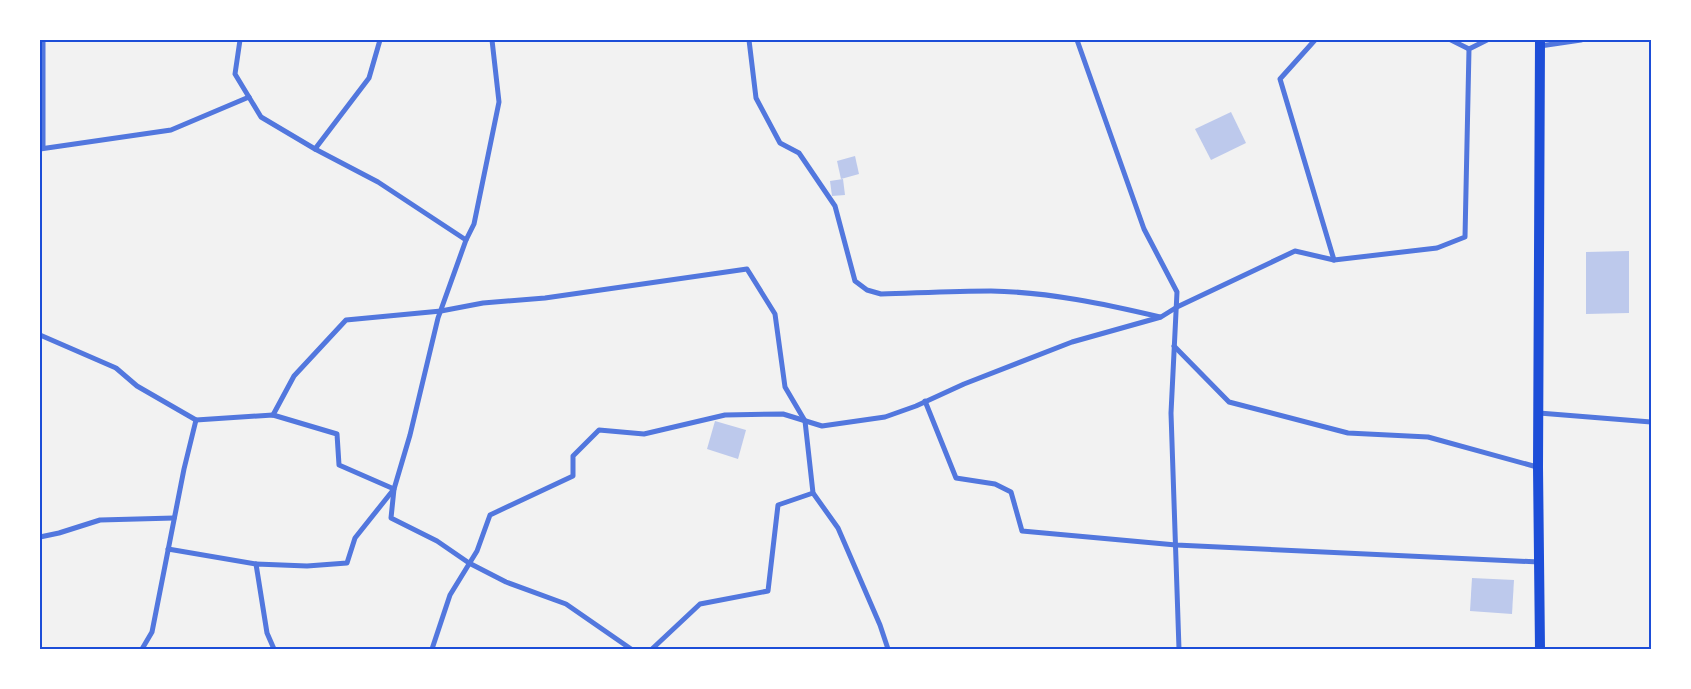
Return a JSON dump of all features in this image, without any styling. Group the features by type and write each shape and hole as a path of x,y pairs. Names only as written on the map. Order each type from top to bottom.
{"main road":[{"path":"1540,43 1538,467 1540,649"}],"street":[{"path":"43,40 41,149 171,130 249,97"},
{"path":"239,40 235,74 261,117 315,149 378,182 466,240"},
{"path":"315,149 369,78 380,40"},
{"path":"492,40 499,102 474,224 466,240 441,311 410,435 394,489 391,518 437,541 469,563 506,582 566,604 631,649"},
{"path":"749,40 756,98 780,143 799,152 835,206 855,281 867,290 881,294 992,291 1044,295 1106,304 1161,317"},
{"path":"1076,40 1144,229 1178,292 1171,413 1179,649"},
{"path":"1315,40 1280,78 1334,260"},
{"path":"1451,40 1469,49"},
{"path":"1469,49 1487,40"},
{"path":"1540,43 1581,40"},
{"path":"432,649 450,595 477,551 490,515 573,476 573,456 599,430 644,434 725,415 783,414 822,426 885,417 1072,342 1161,317 1176,307 1295,251 1334,260 1437,248 1465,237 1469,49"},
{"path":"273,414 294,376 346,320 441,311 484,303 545,298 747,269 775,314 785,387 805,420 813,493 838,528 880,625 888,649"},
{"path":"40,335 116,368 137,386 196,420 273,414 337,434 339,465 394,489"},
{"path":"1174,346 1229,402 1348,433 1428,437 1538,467"},
{"path":"925,402 956,478 995,484 1011,492 1022,531 1176,545 1540,562"},
{"path":"1539,413 1651,422"},
{"path":"142,649 152,632 174,518 196,420"},
{"path":"168,549 256,564 307,566 347,563 355,538 394,489"},
{"path":"652,649 700,604 768,591 778,505 813,493"},
{"path":"40,537 100,520 174,518"},
{"path":"256,564 267,633 274,649"}],"building":[{"path":"1231,112 1246,143 1211,160 1195,129"},
{"path":"855,156 859,174 841,179 837,161"},
{"path":"843,179 845,195 832,196 830,181"},
{"path":"1629,251 1629,313 1586,314 1586,252"},
{"path":"715,421 746,430 738,459 707,449"},
{"path":"1472,578 1514,580 1512,614 1470,611"}]}
